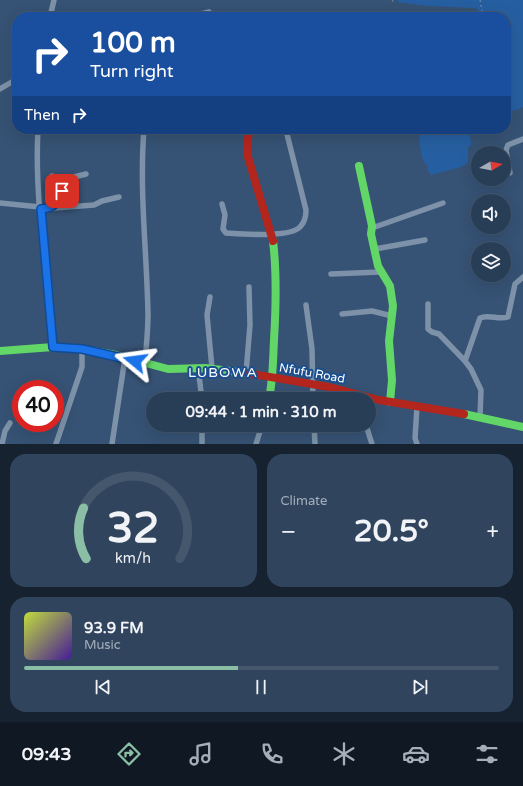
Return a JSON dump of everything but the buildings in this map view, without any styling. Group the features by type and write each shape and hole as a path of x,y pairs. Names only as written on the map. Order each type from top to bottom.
{"street":[{"path":"51,12 54,0"},
{"path":"0,89 12,82"},
{"path":"38,134 42,208 53,347"},
{"path":"144,134 141,178 144,206 148,315 145,364"},
{"path":"249,134 249,158 272,234 276,289 270,392"},
{"path":"222,204 225,215 223,228 225,232 272,234 294,231 301,227 306,217 306,206 287,134"},
{"path":"508,146 523,139"},
{"path":"359,166 372,228 371,234 380,272 390,286 393,306 389,341 392,380 390,402"},
{"path":"42,208 55,206 59,200 66,179 86,174"},
{"path":"52,176 53,182 64,183"},
{"path":"0,203 42,208 94,205 102,201 119,197"},
{"path":"372,228 443,204"},
{"path":"375,249 425,240"},
{"path":"331,274 380,272"},
{"path":"465,361 480,318 508,317 515,284 523,277"},
{"path":"246,372 250,325 249,287"},
{"path":"210,297 207,315 212,368"},
{"path":"428,304 428,329 439,334 465,361 480,388 480,417"},
{"path":"306,305 312,349 313,392"},
{"path":"342,314 372,311 392,316"},
{"name":"Nfufu Road","path":"0,351 53,347 82,349 168,369 212,368 246,372 272,378 312,384 341,392"},
{"path":"56,444 82,367 82,349"},
{"path":"112,444 125,358"},
{"path":"198,368 201,392"},
{"name":"Nfufu Road","path":"376,400 480,417 523,427"},
{"path":"417,407 415,438 417,444"},
{"path":"2,444 10,423"},
{"path":"202,432 202,444"},
{"path":"256,444 260,432"},
{"path":"314,432 315,444"},
{"path":"368,432 372,444"}],"path":[{"path":"480,0 482,12"}],"shaded area":[{"path":"398,0 523,0 523,107 514,111 511,110 511,12 479,12 476,8 427,6 398,2"},
{"path":"419,134 469,134 471,145 468,147 468,163 461,167 431,175 428,171 427,164 424,163"}],"traffic: fast":[{"path":"359,166 372,226 371,234 378,266 390,286 393,306 389,341 392,380 390,402"},
{"path":"270,392 273,370 276,303 276,278 273,241"},
{"path":"0,351 53,347 82,349 116,355 168,369 205,368 247,373"},
{"path":"464,414 523,427"}],"traffic: jam":[{"path":"249,134 247,144 248,157 273,241"},
{"path":"247,373 329,387 379,400 464,414"}],"district":[{"name":"LUBOWA","path":"223,372"}],"route":[{"path":"62,191 55,206 41,209 53,347 103,352 135,361"}]}
